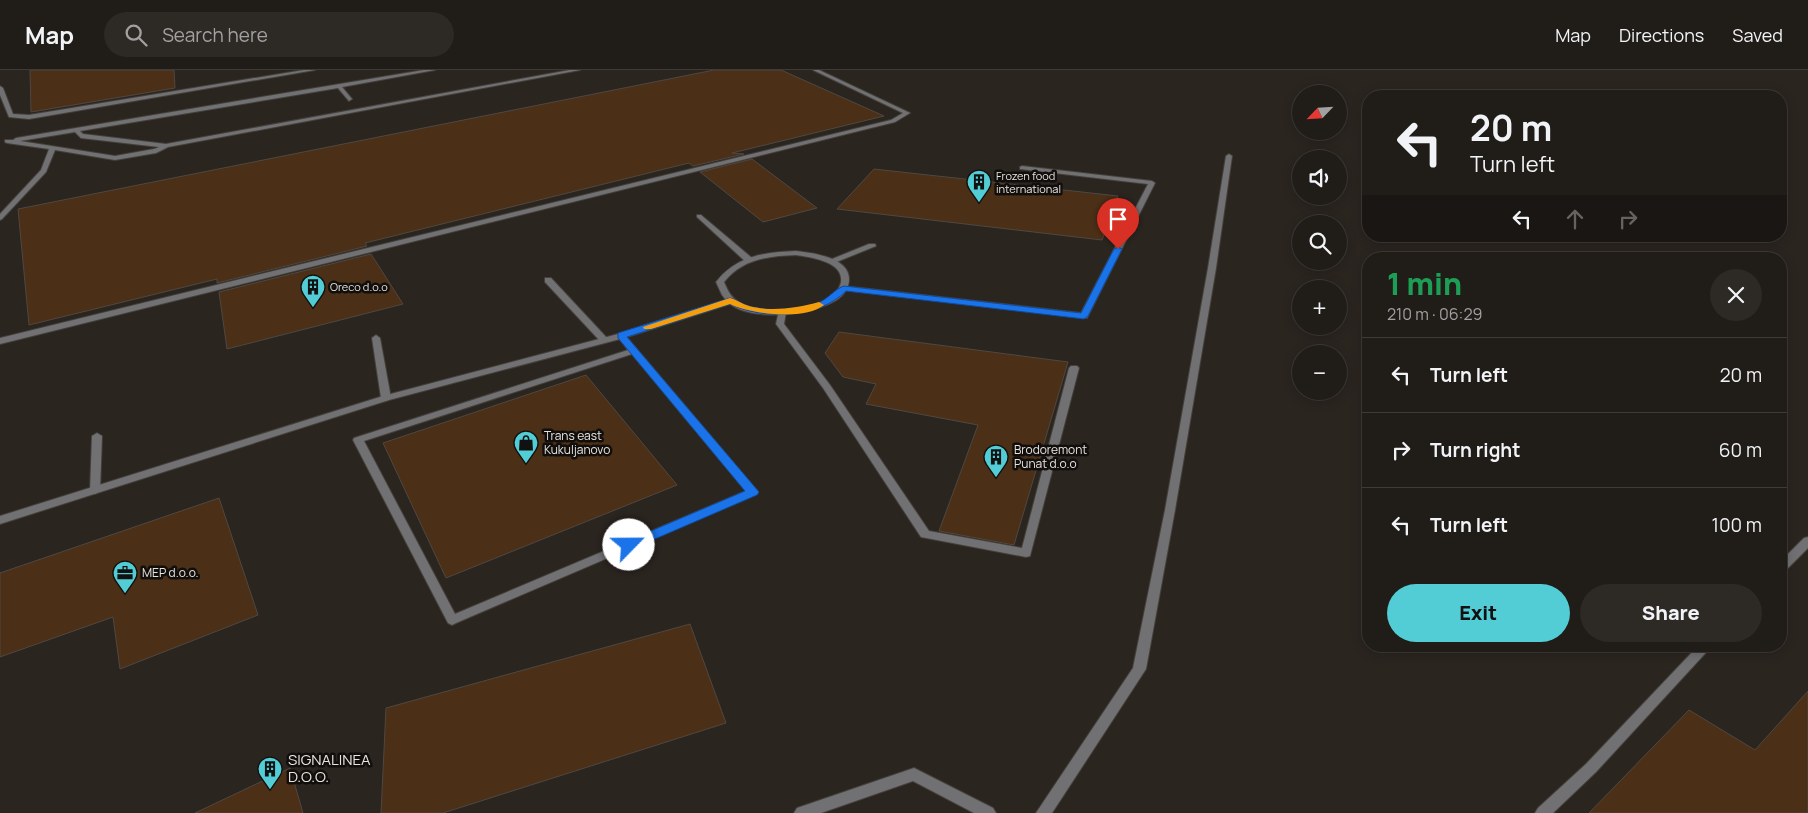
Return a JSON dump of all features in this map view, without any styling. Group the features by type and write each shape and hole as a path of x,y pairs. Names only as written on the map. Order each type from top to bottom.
{"street":[{"path":"0,88 11,116 29,117 313,70"},
{"path":"3,142 433,70"},
{"path":"76,130 81,136 166,146 578,70"},
{"path":"0,341 893,121 907,113 815,70"},
{"path":"339,86 349,99"},
{"path":"3,142 115,158 156,152 166,146"},
{"path":"0,218 44,171 53,148"},
{"path":"1044,813 1139,669 1170,510 1209,287 1229,156"},
{"path":"844,288 1084,316 1152,183 1022,168"},
{"path":"699,216 749,260"},
{"path":"831,261 872,246"},
{"path":"796,253 831,261 842,269 846,278 844,288 835,297 821,305 803,310 762,312 730,301 722,292 720,282 727,272 749,260 775,254 796,253"},
{"path":"548,280 604,340"},
{"path":"0,520 386,398 621,336 730,301"},
{"path":"782,312 780,324 827,387 925,534 1026,553 1074,368"},
{"path":"621,336 633,350 753,492 452,620 358,440 633,350"},
{"path":"376,338 386,398"},
{"path":"95,491 97,436"},
{"path":"1787,562 1808,541"},
{"path":"1543,813 1591,768 1700,652"},
{"path":"802,813 914,774 988,813"}],"building":[{"path":"30,70 174,70 175,88 31,112"},
{"path":"714,70 781,70 884,116 732,153 744,154 693,166 689,163 365,243 367,246 217,283 217,279 29,325 18,209"},
{"path":"752,159 817,208 763,222 700,172"},
{"name":"Frozen food international","path":"874,169 1118,196 1102,240 837,209"},
{"name":"Oreco d.o.o","path":"371,254 403,304 227,349 219,292"},
{"name":"Brodoremont Punat d.o.o","path":"839,332 1068,362 1014,545 939,531 978,425 866,404 876,384 843,377 825,353"},
{"name":"Trans east Kukuljanovo","path":"586,375 677,485 446,578 383,443"},
{"name":"MEP d.o.o.","path":"219,498 258,615 120,669 113,617 0,657 0,573"},
{"path":"690,624 726,723 443,813 381,813 386,708"},
{"path":"1808,691 1808,813 1589,813 1689,710 1755,750"},
{"name":"SIGNALINEA D.O.O.","path":"290,768 303,813 195,813"}],"slow traffic":[{"path":"647,327 730,301 762,312 803,310 819,305"}],"place":[{"name":"Frozen food international","path":"979,203"},
{"name":"Oreco d.o.o","path":"313,308"},
{"name":"Trans east Kukuljanovo","path":"526,464"},
{"name":"Brodoremont Punat d.o.o","path":"996,478"},
{"name":"MEP d.o.o.","path":"125,594"},
{"name":"SIGNALINEA D.O.O.","path":"270,790"}],"route":[{"path":"629,545 753,492 621,336 730,301 762,312 803,310 821,305 835,297 844,288 1084,316 1118,249"}]}
